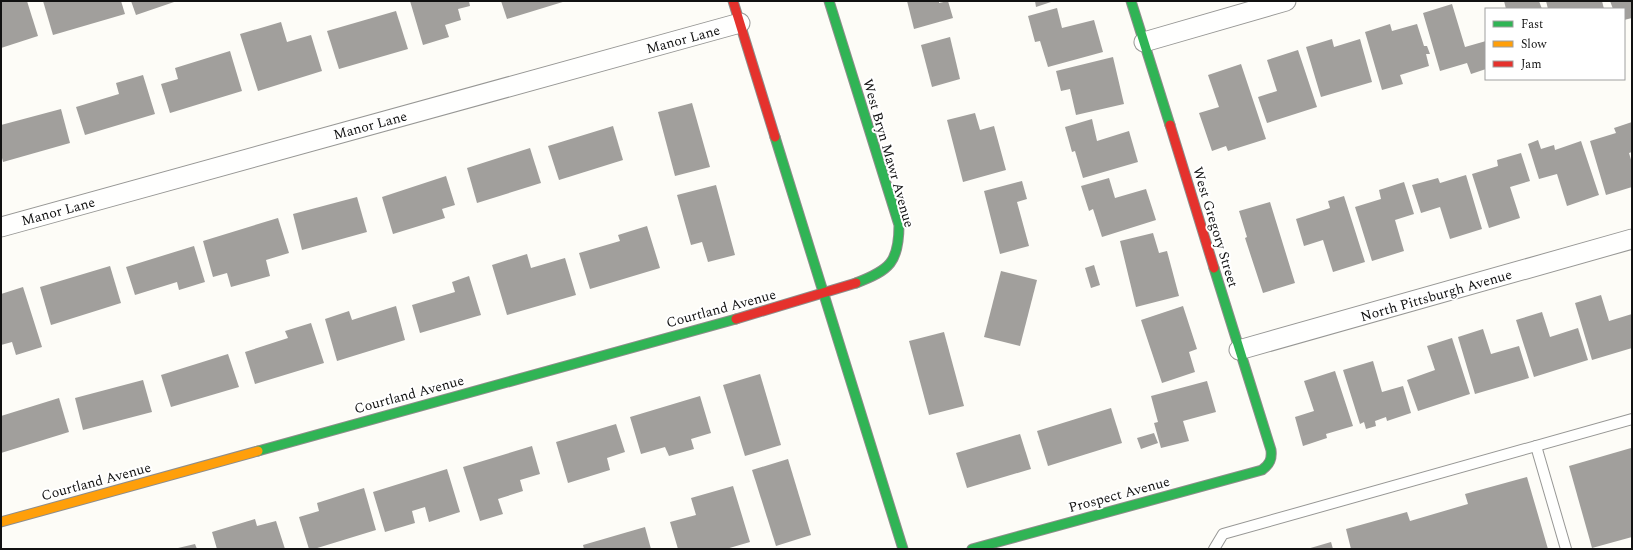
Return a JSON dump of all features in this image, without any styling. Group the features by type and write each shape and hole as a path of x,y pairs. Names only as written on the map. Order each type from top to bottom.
{"street":[{"path":"733,1 904,549"},
{"name":"West Bryn Mawr Avenue","path":"824,294 868,279 884,270 894,260 899,244 899,225 829,1"},
{"name":"West Gregory Street","path":"1131,1 1270,446 1272,454 1271,463"},
{"path":"1144,42 1286,1"},
{"name":"Manor Lane","path":"1,227 740,23"},
{"name":"North Pittsburgh Avenue","path":"1239,350 1632,239"},
{"name":"Courtland Avenue","path":"1,522 824,294"},
{"name":"Prospect Avenue","path":"972,549 1262,470 1268,467 1271,463"}],"lane":[{"path":"1214,549 1223,534 1632,419"},
{"path":"1536,446 1566,549"}],"building":[{"path":"1,1 27,1 38,36 1,48"},
{"path":"43,1 121,1 125,14 53,35"},
{"path":"131,1 177,1 136,15"},
{"path":"410,1 469,1 470,6 458,9 461,20 445,25 449,37 423,45"},
{"path":"501,1 566,1 507,19"},
{"path":"907,1 939,1 939,3 948,1 953,18 914,29"},
{"path":"1035,1 1054,1 1036,7"},
{"path":"1504,1 1539,1 1542,8 1506,8"},
{"path":"1546,1 1602,1 1604,8 1548,8"},
{"path":"1610,1 1632,1 1632,18 1625,20 1625,8 1613,8"},
{"path":"1452,4 1465,47 1485,41 1485,69 1471,74 1467,63 1440,71 1423,13"},
{"path":"1057,8 1062,28 1094,20 1103,52 1048,67 1040,41 1035,42 1028,16"},
{"path":"396,11 408,49 339,69 327,31"},
{"path":"281,22 287,42 311,35 322,71 258,91 240,34"},
{"path":"1390,24 1392,31 1417,24 1424,46 1427,46 1430,54 1426,54 1429,66 1400,75 1403,84 1382,90 1365,32"},
{"path":"950,37 960,79 932,87 921,45"},
{"path":"1332,39 1334,47 1360,39 1372,82 1321,97 1306,47"},
{"path":"1298,50 1317,107 1267,123 1258,97 1277,91 1267,60"},
{"path":"230,51 242,91 170,113 161,84 178,79 175,68"},
{"path":"1113,57 1124,104 1076,115 1070,89 1061,91 1056,71"},
{"path":"1241,64 1266,139 1228,151 1226,146 1212,151 1199,113 1219,107 1208,75"},
{"path":"143,75 155,114 85,135 76,107 119,94 116,83"},
{"path":"692,103 710,167 675,176 658,112"},
{"path":"61,109 70,143 3,162 1,154 1,125"},
{"path":"975,113 980,130 994,126 1006,170 963,182 947,120"},
{"path":"1092,119 1097,141 1129,131 1138,162 1083,178 1075,151 1072,152 1065,127"},
{"path":"1632,122 1632,152 1629,153 1632,163 1632,187 1606,195 1590,141 1616,133 1614,128"},
{"path":"613,126 623,160 559,180 548,146"},
{"path":"1538,140 1541,149 1554,145 1555,150 1581,141 1599,195 1567,206 1557,174 1539,179 1528,144"},
{"path":"530,148 541,183 477,203 467,168"},
{"path":"1521,153 1530,181 1510,187 1520,218 1489,228 1472,174 1498,166 1497,160"},
{"path":"1466,175 1482,229 1450,239 1440,207 1421,213 1412,185 1438,178 1440,183"},
{"path":"446,176 455,205 442,209 445,218 393,234 382,197"},
{"path":"1109,178 1115,198 1146,189 1156,220 1102,237 1093,209 1089,211 1081,186"},
{"path":"1022,181 1027,199 1017,202 1029,246 1000,254 984,191"},
{"path":"1404,182 1414,214 1395,220 1404,251 1372,261 1355,207 1381,199 1379,190"},
{"path":"716,185 735,255 708,262 702,242 691,245 677,195"},
{"path":"1344,196 1365,262 1333,272 1323,240 1304,246 1296,219 1330,208 1328,201"},
{"path":"357,197 367,232 302,250 293,214"},
{"path":"1270,202 1295,283 1263,293 1245,238 1247,237 1239,211"},
{"path":"278,218 289,253 266,260 270,276 231,287 227,273 213,277 203,241"},
{"path":"647,226 660,268 590,289 579,253 620,241 618,235"},
{"path":"1153,233 1159,253 1167,251 1179,296 1136,307 1120,241"},
{"path":"194,246 205,282 179,290 177,282 135,295 126,267"},
{"path":"527,254 531,268 565,258 576,295 507,315 492,265"},
{"path":"1094,265 1100,285 1091,288 1085,268"},
{"path":"110,266 121,303 51,325 40,287"},
{"path":"1001,271 1037,280 1020,346 984,337"},
{"path":"469,276 481,315 420,333 412,305 455,292 452,282"},
{"path":"23,287 42,347 16,355 12,342 1,345 1,294"},
{"path":"1601,295 1609,321 1632,314 1632,348 1592,360 1575,303"},
{"path":"396,306 405,340 337,361 325,319 349,311 352,320"},
{"path":"1183,306 1197,349 1189,352 1195,372 1162,383 1141,320"},
{"path":"1542,312 1550,337 1578,328 1588,360 1534,377 1516,320"},
{"path":"311,323 324,363 255,384 245,352 288,338 285,331"},
{"path":"1483,329 1491,354 1519,346 1529,378 1475,394 1458,337"},
{"path":"944,332 964,406 929,415 909,341"},
{"path":"1452,338 1470,394 1418,411 1407,380 1435,370 1427,346"},
{"path":"228,354 239,387 171,407 161,375"},
{"path":"1373,361 1382,392 1403,386 1411,413 1387,421 1386,417 1375,421 1376,426 1366,429 1364,422 1360,424 1343,370"},
{"path":"1335,371 1353,426 1326,434 1327,438 1303,446 1295,417 1314,411 1304,381"},
{"path":"760,374 781,445 745,456 723,385"},
{"path":"143,380 152,412 83,430 75,398"},
{"path":"1207,381 1216,412 1183,421 1189,441 1161,448 1154,423 1158,422 1151,396"},
{"path":"700,396 711,433 691,439 694,449 669,456 665,447 641,454 630,417"},
{"path":"59,398 69,432 1,453 1,416"},
{"path":"1111,408 1122,443 1048,466 1037,431"},
{"path":"616,424 625,452 607,458 610,470 568,483 556,442"},
{"path":"1154,433 1158,443 1141,449 1137,438"},
{"path":"1020,434 1031,469 967,488 956,453"},
{"path":"532,446 540,474 520,480 523,491 498,499 503,514 480,521 463,467"},
{"path":"1631,448 1632,537 1592,548 1569,466"},
{"path":"788,459 811,535 776,546 752,470"},
{"path":"447,469 460,512 429,522 425,507 412,511 415,523 385,532 373,492"},
{"path":"1527,477 1548,549 1351,549 1346,529 1407,512 1410,521 1468,504 1465,494"},
{"path":"733,486 750,542 726,549 678,549 670,522 696,515 691,498"},
{"path":"364,488 376,530 314,549 309,549 299,517 319,511 317,503"},
{"path":"255,519 257,526 276,521 285,549 217,549 212,532"},
{"path":"645,527 651,549 584,549 583,545"},
{"path":"1331,542 1333,549 1307,549"},
{"path":"195,544 197,549 178,549 178,548"}],"traffic: fast":[{"path":"829,1 899,225 897,248 890,263 885,269 877,274 856,283"},
{"path":"1131,1 1170,125"},
{"path":"775,137 903,549"},
{"path":"972,549 1262,470 1267,466 1271,459 1271,450 1214,268"},
{"path":"258,451 736,319"}],"traffic: slow":[{"path":"1,522 258,451"}],"traffic: jam":[{"path":"733,1 775,137"},
{"path":"1170,125 1214,268"},
{"path":"736,319 856,283"}]}
